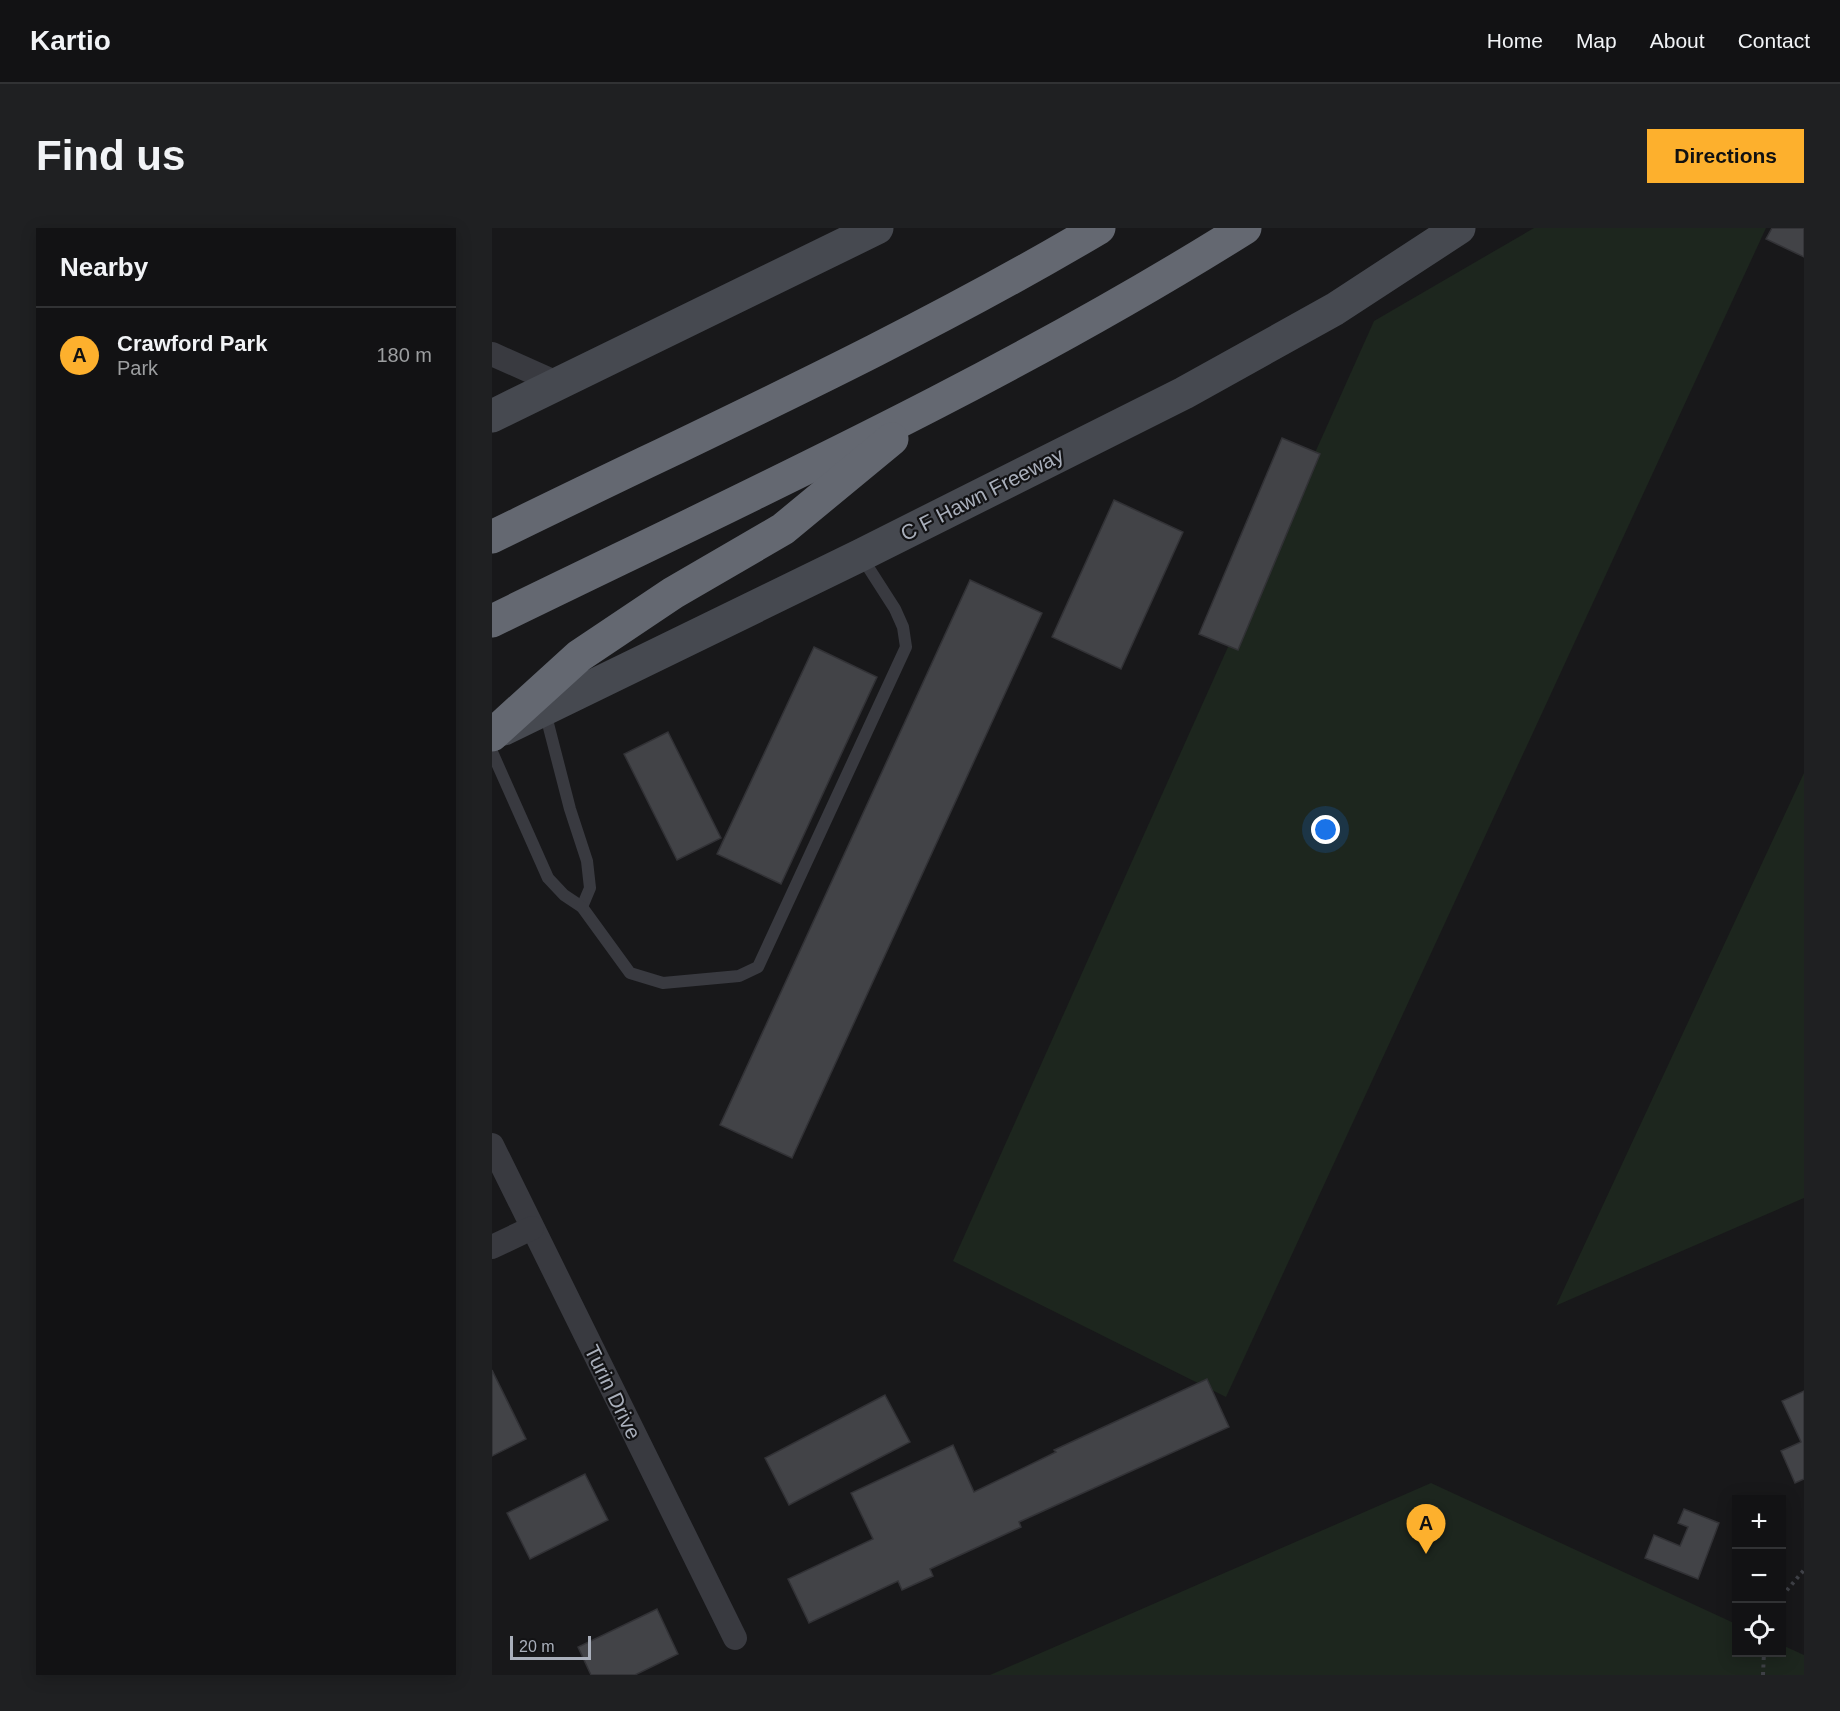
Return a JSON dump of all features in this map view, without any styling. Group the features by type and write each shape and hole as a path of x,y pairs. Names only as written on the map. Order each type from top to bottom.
{"highway":[{"path":"492,537 905,335 1038,264 1099,228"},
{"path":"492,621 935,404 1056,340 1245,228"},
{"path":"492,735 579,656 673,593 783,529 935,404"}],"main road":[{"name":"C F Hawn Freeway","path":"492,735 861,555 1184,393 1335,309 1459,228"},
{"path":"492,416 870,230"}],"street":[{"path":"492,354 559,384"},
{"name":"Turin Drive","path":"492,1145 735,1638"},
{"path":"492,1247 532,1228"}],"lane":[{"path":"492,752 548,878 564,895 582,907 630,974 663,983 739,976 758,967 906,647 903,627 895,609 861,555"},
{"path":"544,710 570,809 587,861 590,888 582,907"}],"path":[{"path":"1786,1591 1804,1570"},
{"path":"1763,1675 1764,1657"}],"shaded area":[{"path":"1534,228 1766,228 1226,1397 953,1261 1374,321"},
{"path":"1804,773 1804,1198 1556,1305"},
{"path":"1431,1483 1732,1622 1732,1657 1786,1657 1786,1647 1804,1655 1804,1675 990,1675"}],"building":[{"path":"1772,228 1804,228 1804,257 1766,239"},
{"path":"1282,438 1320,454 1238,650 1199,634"},
{"path":"1114,500 1183,532 1121,669 1052,637"},
{"path":"970,580 1042,613 792,1158 720,1125"},
{"path":"814,647 877,677 781,884 717,854"},
{"path":"668,732 721,838 677,860 624,754"},
{"path":"492,1370 526,1439 492,1456"},
{"path":"1207,1379 1229,1427 1019,1522 1021,1527 930,1569 933,1576 902,1590 898,1581 809,1623 788,1579 873,1539 851,1493 953,1445 974,1492 1056,1452 1054,1450"},
{"path":"1804,1391 1804,1479 1795,1483 1781,1451 1801,1442 1782,1401"},
{"path":"885,1395 910,1442 789,1505 765,1458"},
{"path":"585,1474 608,1520 530,1559 507,1513"},
{"path":"1684,1509 1719,1523 1698,1579 1645,1558 1654,1535 1680,1546 1688,1527 1678,1523"},
{"path":"657,1609 678,1654 635,1675 591,1675 578,1647"}],"place":[{"name":"Crawford Park","path":"1426,1554"}]}
